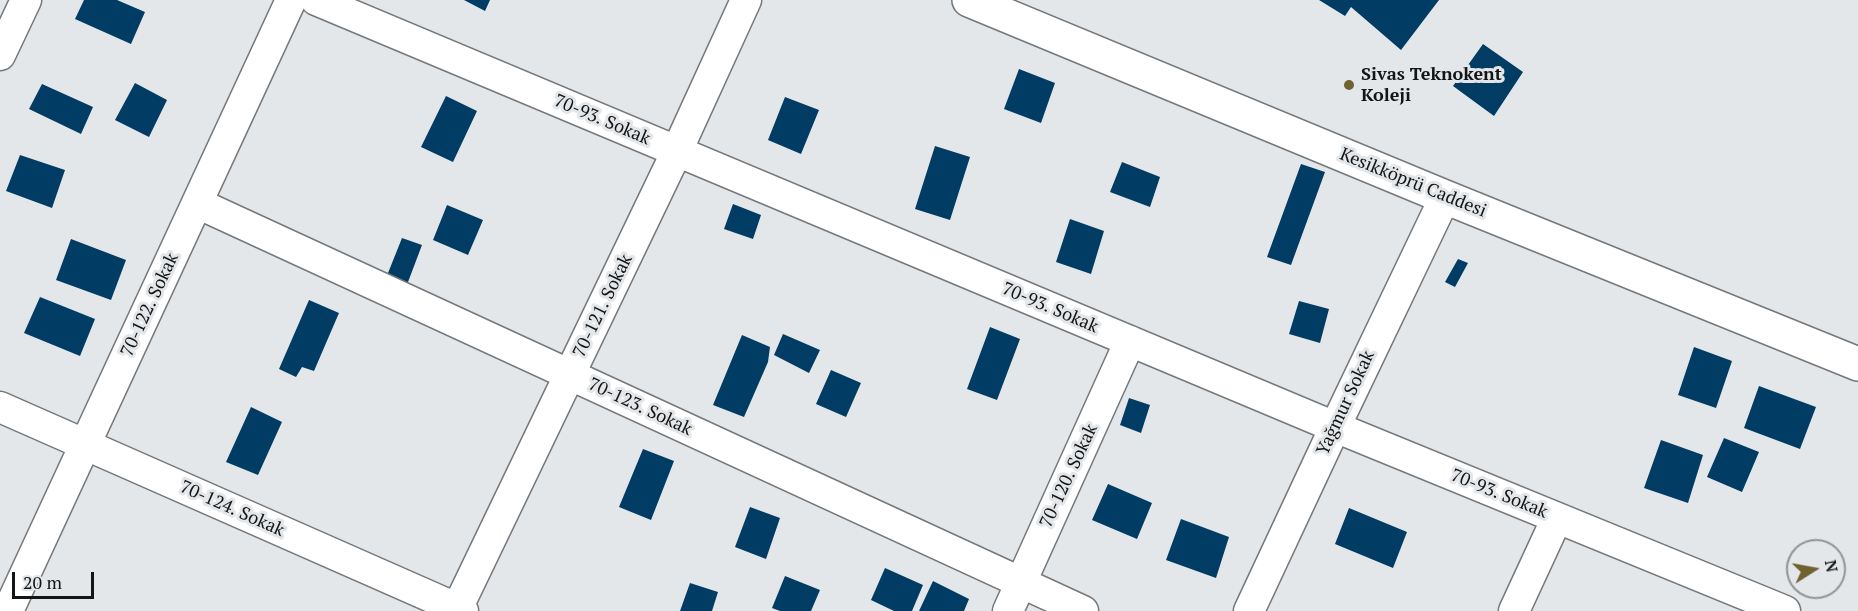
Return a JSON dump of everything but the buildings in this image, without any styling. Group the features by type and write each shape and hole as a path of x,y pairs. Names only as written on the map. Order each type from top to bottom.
{"street":[{"path":"0,55 26,0"},
{"name":"70-122. Sokak","path":"8,611 291,0"},
{"name":"70-93. Sokak","path":"316,0 1557,518 1742,603 1785,611"},
{"name":"70-121. Sokak","path":"459,610 677,151 746,0"},
{"name":"Kesikköprü Caddesi","path":"969,0 1858,364"},
{"name":"Yağmur Sokak","path":"1249,611 1445,196"},
{"name":"70-123. Sokak","path":"197,203 1083,611"},
{"name":"70-120. Sokak","path":"1008,611 1131,342"},
{"name":"70-124. Sokak","path":"0,407 459,610"},
{"path":"1514,611 1557,518"}],"place":[{"name":"Sivas Teknokent Koleji","path":"1349,85"}]}
